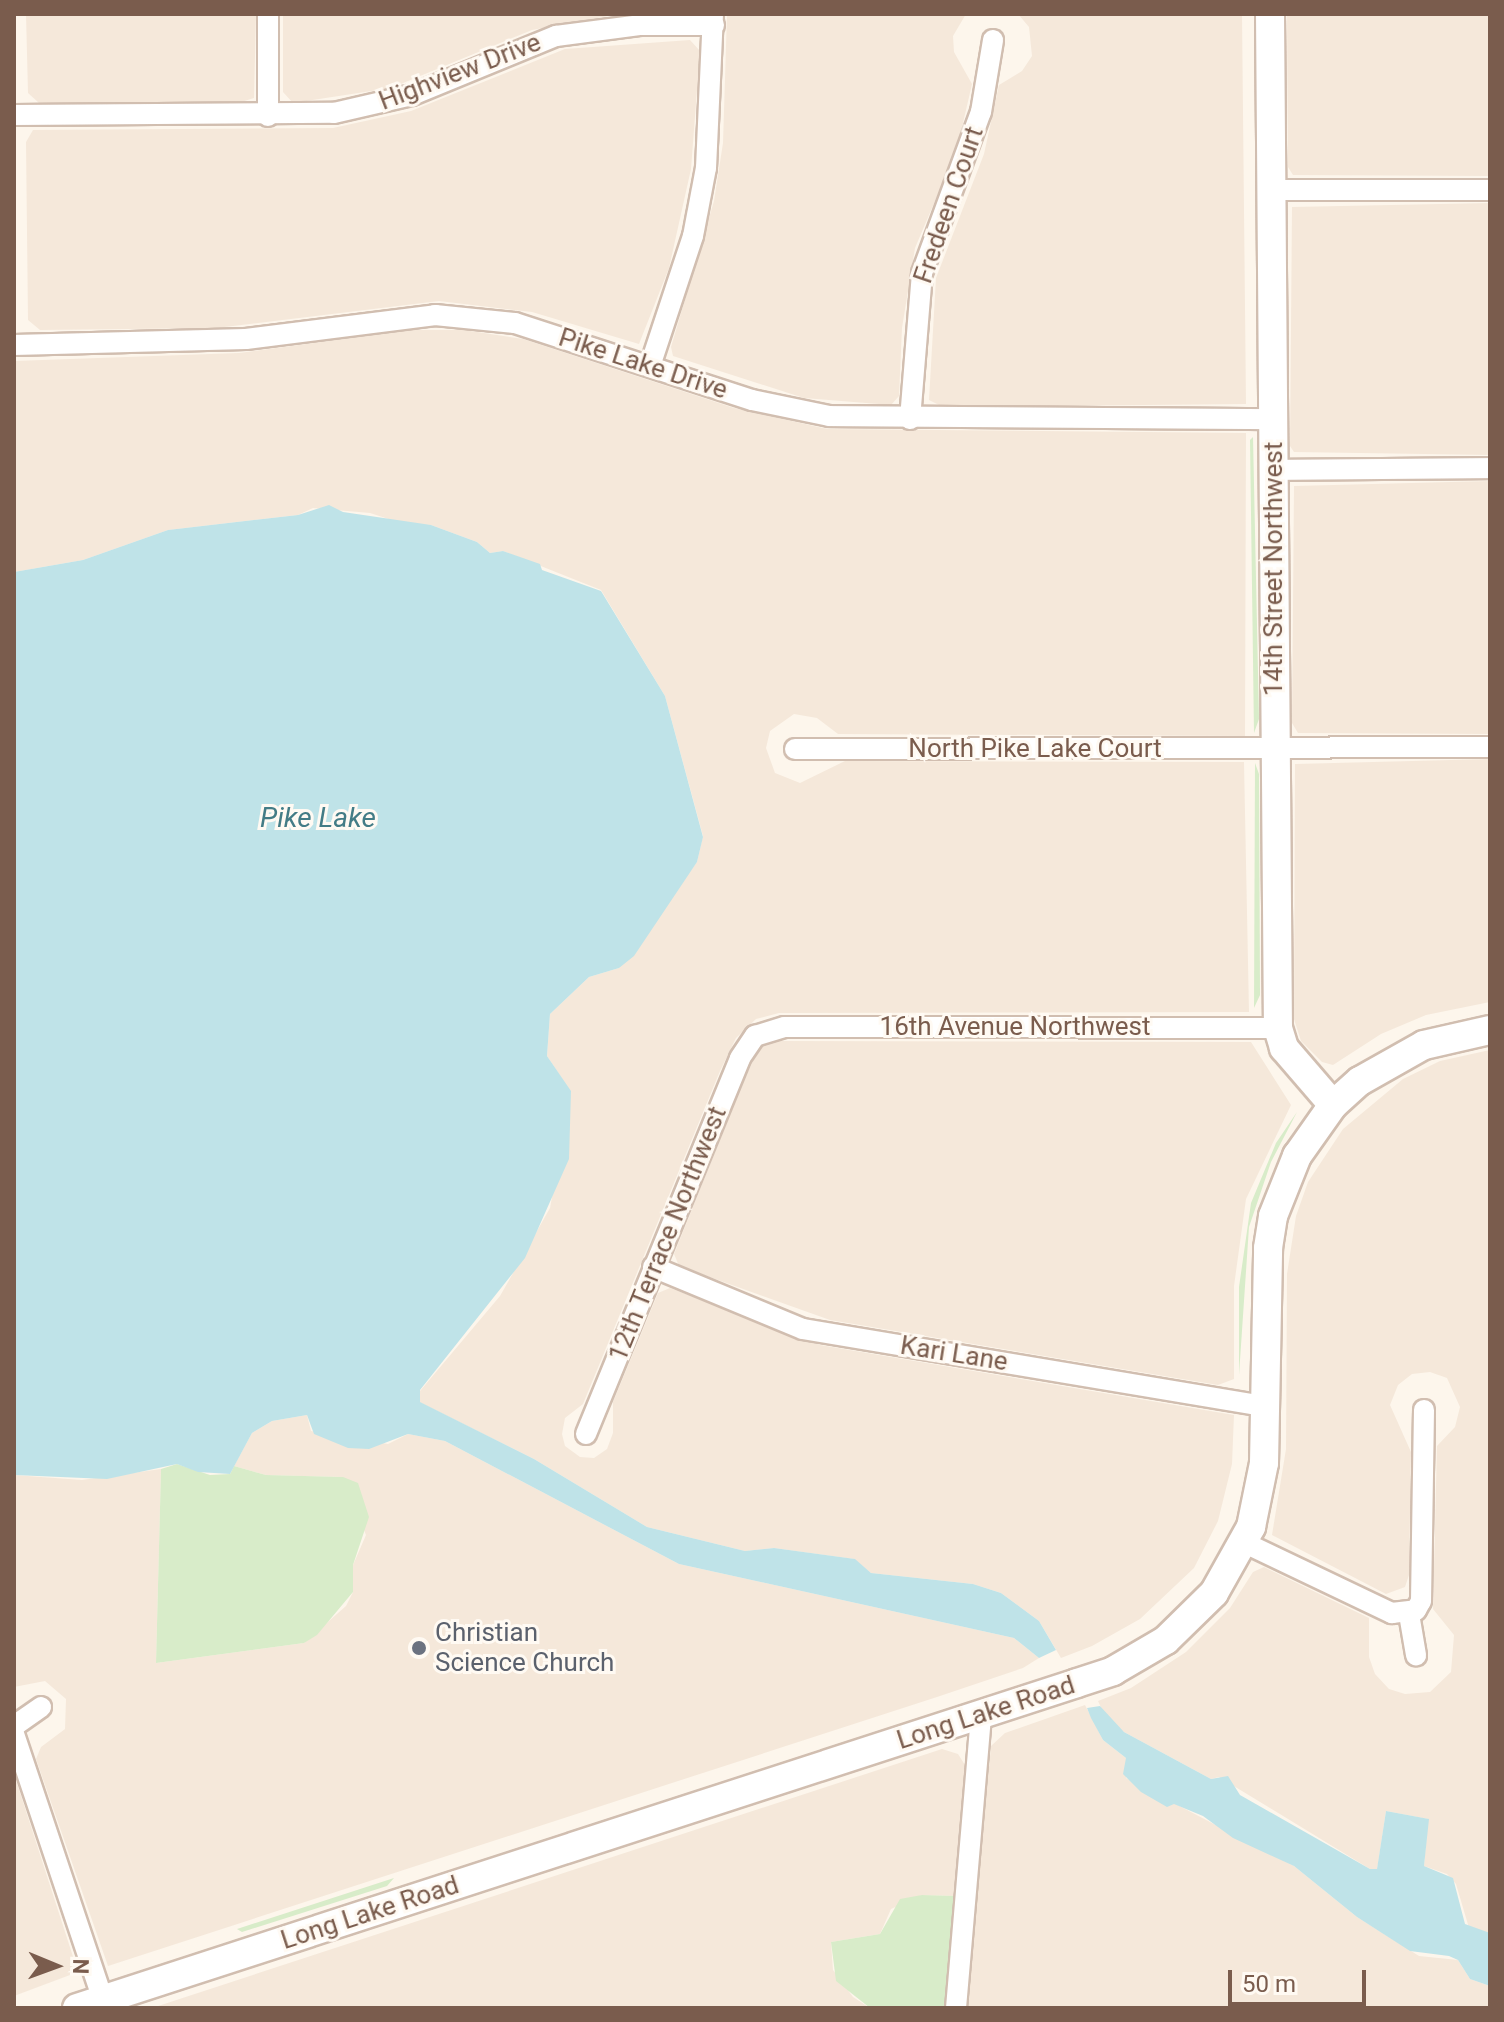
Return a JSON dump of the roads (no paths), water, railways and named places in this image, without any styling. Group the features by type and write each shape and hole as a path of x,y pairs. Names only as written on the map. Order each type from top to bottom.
{"street":[{"path":"268,14 268,116"},
{"name":"14th Street Northwest","path":"1270,14 1278,1028 1293,1060 1333,1105"},
{"path":"650,366 693,236 706,168 714,20"},
{"name":"Highview Drive","path":"14,115 268,116 374,106 556,36 714,20"},
{"name":"Fredeen Court","path":"910,419 922,273 981,112 993,40"},
{"path":"1271,190 1490,190"},
{"name":"Pike Lake Drive","path":"14,345 246,339 435,315 515,323 791,409 910,419 1273,419"},
{"path":"1274,470 1490,468"},
{"name":"North Pike Lake Court","path":"795,749 1490,747"},
{"name":"16th Avenue Northwest","path":"755,1036 785,1027 1278,1028"},
{"name":"Long Lake Road","path":"90,2004 1113,1671 1166,1640 1214,1593 1245,1543 1259,1496 1265,1406 1265,1287 1273,1216 1297,1156 1333,1105 1360,1081 1424,1045 1490,1030"},
{"name":"12th Terrace Northwest","path":"586,1434 740,1058 755,1036"},
{"name":"Kari Lane","path":"653,1267 803,1329 1265,1406"},
{"path":"1409,1614 1421,1601 1424,1410"},
{"path":"1245,1543 1392,1613 1409,1614"},
{"path":"1409,1614 1416,1655"},
{"path":"14,1726 41,1707"},
{"path":"956,2008 981,1715"},
{"path":"14,1734 90,2004"}],"water":[{"name":"Pike Lake","path":"329,505 343,512 431,525 477,542 490,553 503,551 540,564 542,570 601,591 665,696 703,837 697,862 634,956 619,968 589,977 550,1014 547,1056 571,1091 569,1159 525,1258 420,1390 420,1402 534,1459 647,1527 745,1551 774,1548 855,1559 871,1573 973,1584 1001,1593 1039,1621 1056,1650 1039,1658 1014,1638 679,1564 445,1441 408,1434 369,1449 348,1448 314,1434 307,1415 272,1421 252,1433 230,1474 198,1472 177,1464 107,1479 14,1475 14,572 83,560 168,530 298,515"},
{"path":"1100,1706 1124,1732 1211,1779 1228,1776 1240,1795 1370,1869 1377,1869 1386,1811 1429,1819 1424,1866 1453,1878 1465,1924 1490,1933 1490,1986 1470,1979 1458,1960 1449,1956 1410,1951 1357,1917 1294,1866 1233,1838 1203,1816 1174,1804 1167,1807 1141,1792 1123,1774 1126,1758 1103,1740 1091,1718 1087,1708"}],"place":[{"name":"Christian Science Church","path":"419,1648"}]}
